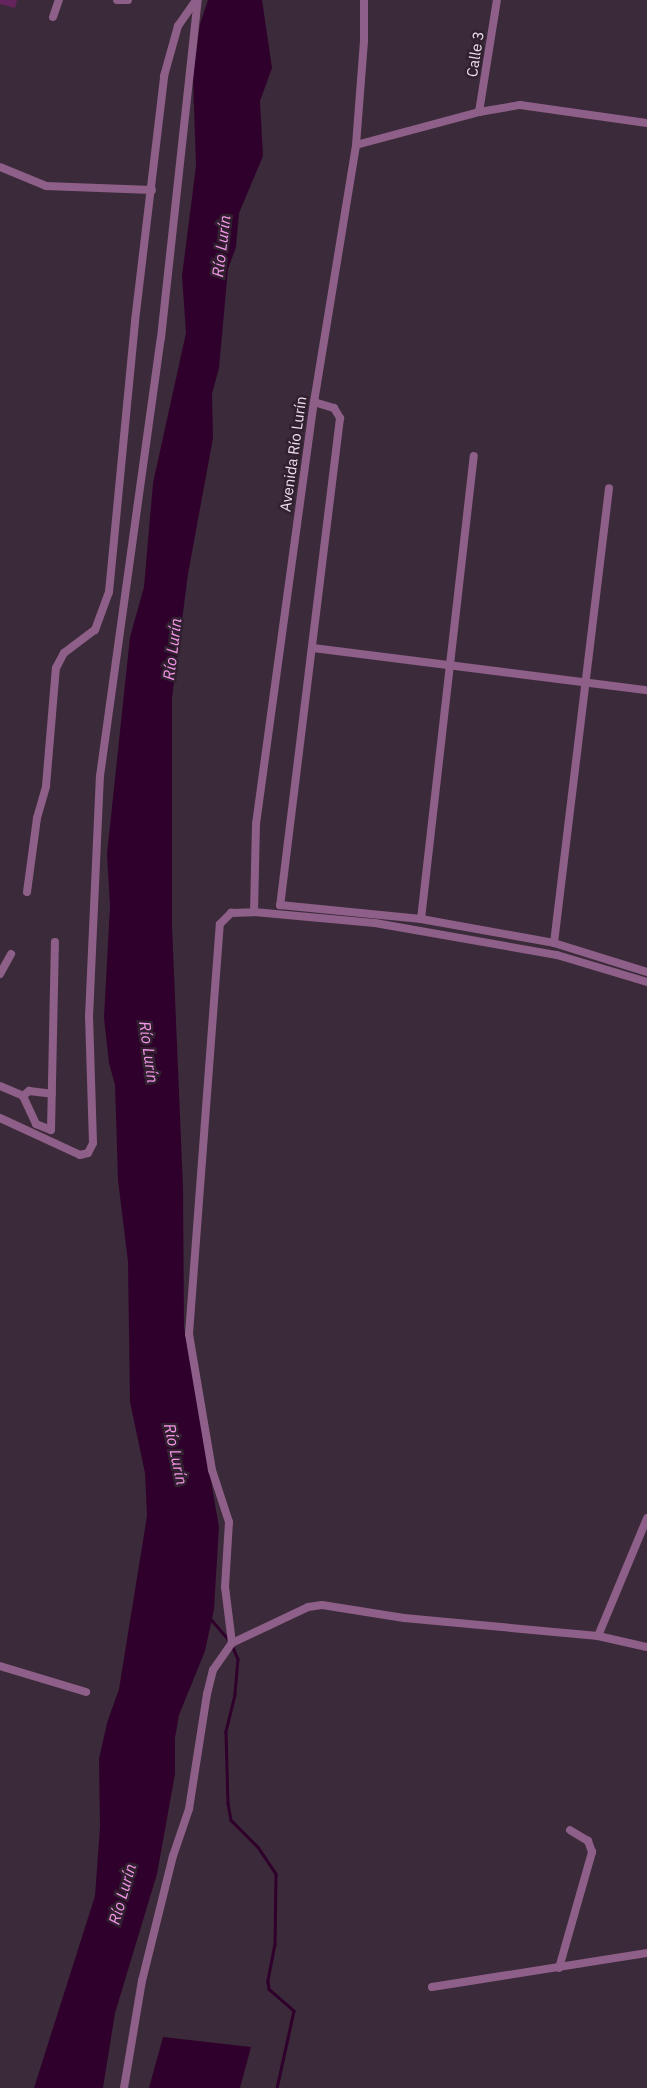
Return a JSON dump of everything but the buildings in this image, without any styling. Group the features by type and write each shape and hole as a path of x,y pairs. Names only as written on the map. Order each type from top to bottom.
{"street":[{"path":"53,17 59,0"},
{"path":"117,0 128,0"},
{"path":"27,892 37,818 46,786 56,668 64,653 95,630 109,592 135,321 152,190 162,89 178,26 197,0"},
{"path":"0,1118 80,1155 88,1153 93,1143 89,1017 100,776 161,338 197,0"},
{"name":"Avenida Río Lurín","path":"254,912 256,824 314,402 356,145 364,40 364,0"},
{"name":"Calle 3","path":"479,112 497,0"},
{"path":"356,145 479,112 520,106 539,107 647,123"},
{"path":"0,168 46,186 152,190"},
{"path":"314,402 338,411 340,418 280,905 420,920 554,943 647,972"},
{"path":"420,920 474,456"},
{"path":"554,943 584,682 609,488"},
{"path":"313,648 647,690"},
{"path":"232,1643 225,1588 229,1522 212,1470 189,1327 220,924 231,913 254,912 374,923 557,955 647,982"},
{"path":"0,1086 23,1096 36,1124 51,1130 55,942"},
{"path":"0,974 11,954"},
{"path":"23,1096 29,1091 52,1094"},
{"path":"598,1636 647,1518"},
{"path":"124,2088 142,1980 173,1856 189,1809 207,1694 213,1670 232,1643 308,1607 322,1605 422,1620 598,1636 647,1647"},
{"path":"0,1666 86,1692"},
{"path":"559,1968 592,1852 588,1841 570,1830"},
{"path":"432,1987 647,1954"}],"shaded area":[{"path":"0,0 17,0 15,8 0,4"}],"water":[{"name":"Río Lurín","path":"208,0 262,0 272,68 260,101 263,156 239,213 236,247 228,269 219,368 212,394 213,438 188,574 172,698 172,926 183,1187 184,1327 219,1527 214,1609 205,1651 179,1715 175,1738 175,1774 157,1874 115,2013 103,2088 34,2088 95,1896 100,1827 99,1759 107,1723 119,1689 147,1516 145,1473 130,1402 128,1262 118,1180 115,1085 109,1063 104,1018 110,906 107,854 130,637 144,587 153,483 186,333 182,276 196,166 193,78 200,24"},
{"path":"163,2037 251,2047 240,2088 149,2088"}],"waterway":[{"path":"210,1618 229,1640"},
{"path":"232,1645 238,1659 235,1695 226,1732 228,1803 231,1820 258,1847 276,1874 275,1944 268,1981 269,1989 294,2011 277,2088"}]}
